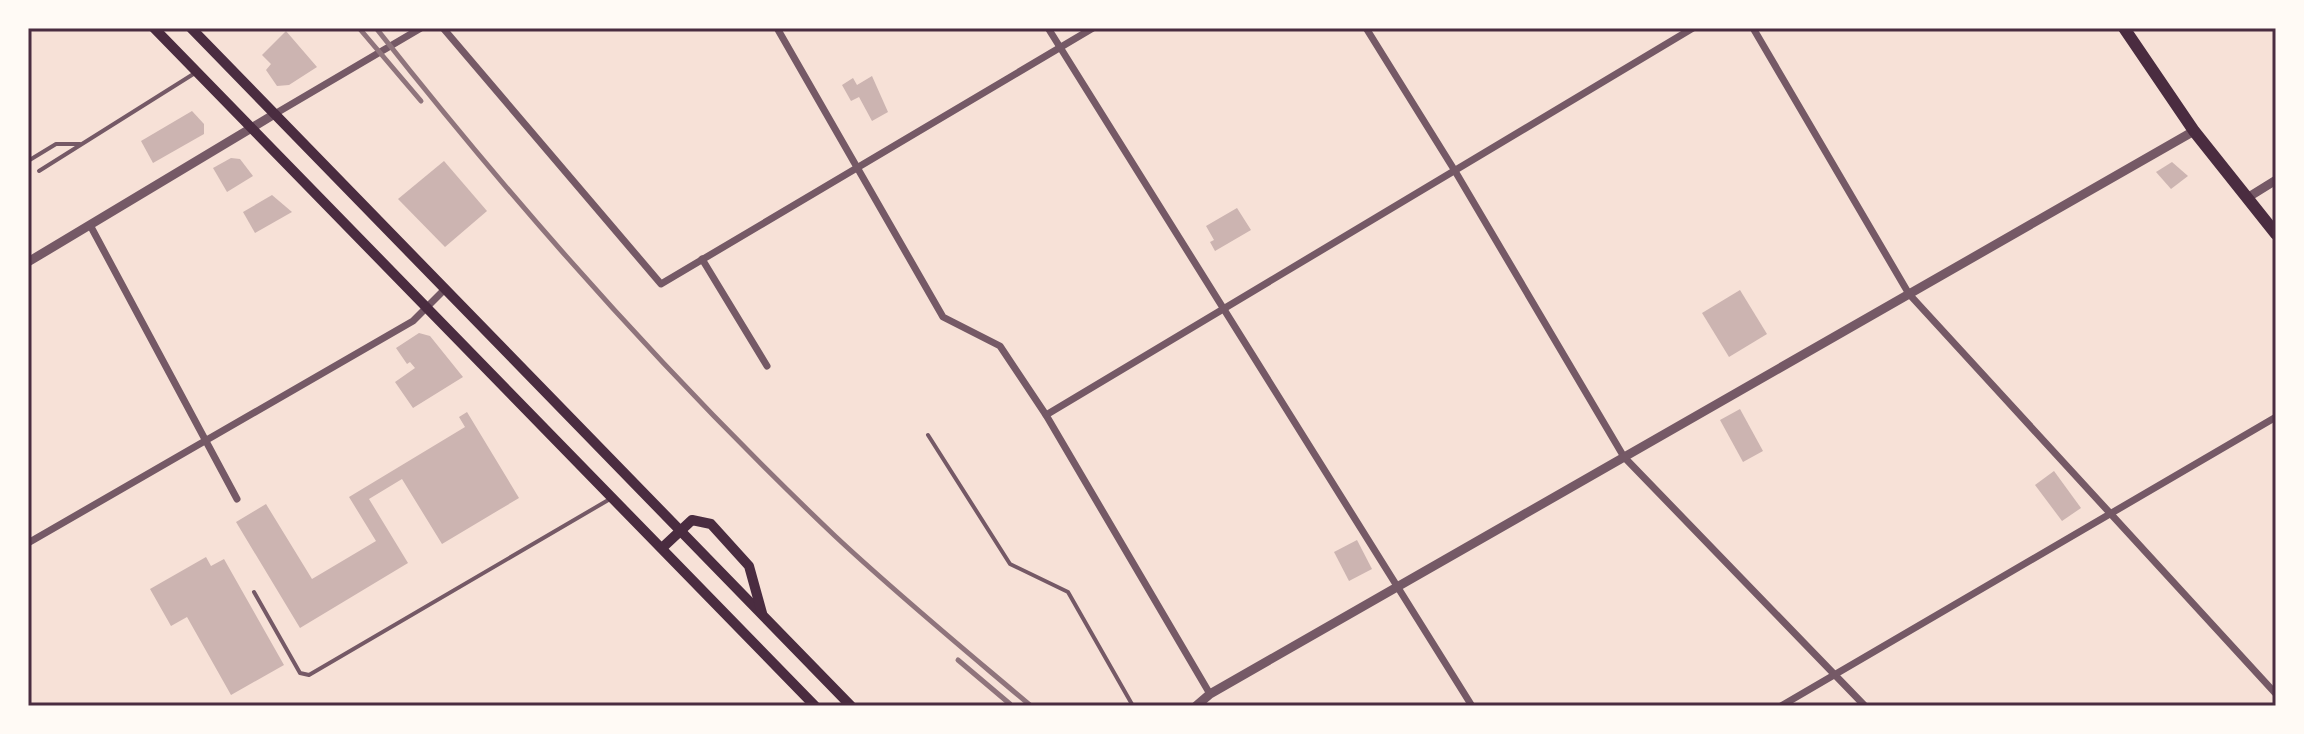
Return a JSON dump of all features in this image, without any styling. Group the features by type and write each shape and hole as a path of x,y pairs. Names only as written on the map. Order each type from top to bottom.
{"main road":[{"path":"154,28 815,706"},
{"path":"191,28 851,706"},
{"path":"2124,28 2194,131 2276,234"},
{"path":"662,548 692,520 711,524 749,566 763,615"}],"street":[{"path":"28,262 421,28"},
{"path":"443,28 661,284 855,166 1093,28"},
{"path":"777,28 943,317 1000,346 1046,415 1210,694"},
{"path":"1048,28 1472,706"},
{"path":"1366,28 1455,171 1624,457 1865,706"},
{"path":"1046,415 1693,28"},
{"path":"1753,28 1909,294 2108,515 2276,694"},
{"path":"1196,706 1210,694 2194,131"},
{"path":"2247,198 2276,180"},
{"path":"90,225 237,499"},
{"path":"702,259 767,366"},
{"path":"28,543 413,321 445,289"},
{"path":"1781,706 2276,417"}],"lane":[{"path":"39,171 197,71"},
{"path":"28,161 56,144 82,144"},
{"path":"928,435 1010,564 1068,592 1133,706"},
{"path":"254,592 300,673 309,675 612,498"}],"building":[{"path":"286,31 317,67 289,85 277,86 266,70 271,64 262,55"},
{"path":"872,76 888,112 872,121 859,97 851,101 842,85 853,78 857,85"},
{"path":"192,111 204,124 204,134 153,163 141,141"},
{"path":"231,158 240,159 253,176 227,192 213,168"},
{"path":"444,161 487,211 445,247 398,199"},
{"path":"2172,162 2188,176 2171,189 2156,172"},
{"path":"272,195 292,212 255,233 243,212"},
{"path":"1237,208 1251,230 1215,251 1210,242 1214,240 1206,226"},
{"path":"1740,290 1767,334 1729,357 1702,313"},
{"path":"419,333 430,336 463,377 413,408 395,382 415,368 410,362 407,364 396,348"},
{"path":"1740,409 1763,451 1743,462 1720,420"},
{"path":"467,412 519,498 442,544 402,479 369,499 408,563 300,628 236,522 266,504 312,579 376,541 349,497 465,427 459,417"},
{"path":"2054,471 2081,508 2062,521 2035,485"},
{"path":"1357,540 1372,569 1349,581 1334,552"},
{"path":"206,557 211,566 224,559 284,665 231,695 187,617 171,626 150,589"}],"railway":[{"path":"359,28 421,101"},
{"path":"376,28 540,226 714,416 859,558 1031,706"},
{"path":"958,660 1010,704"}]}
